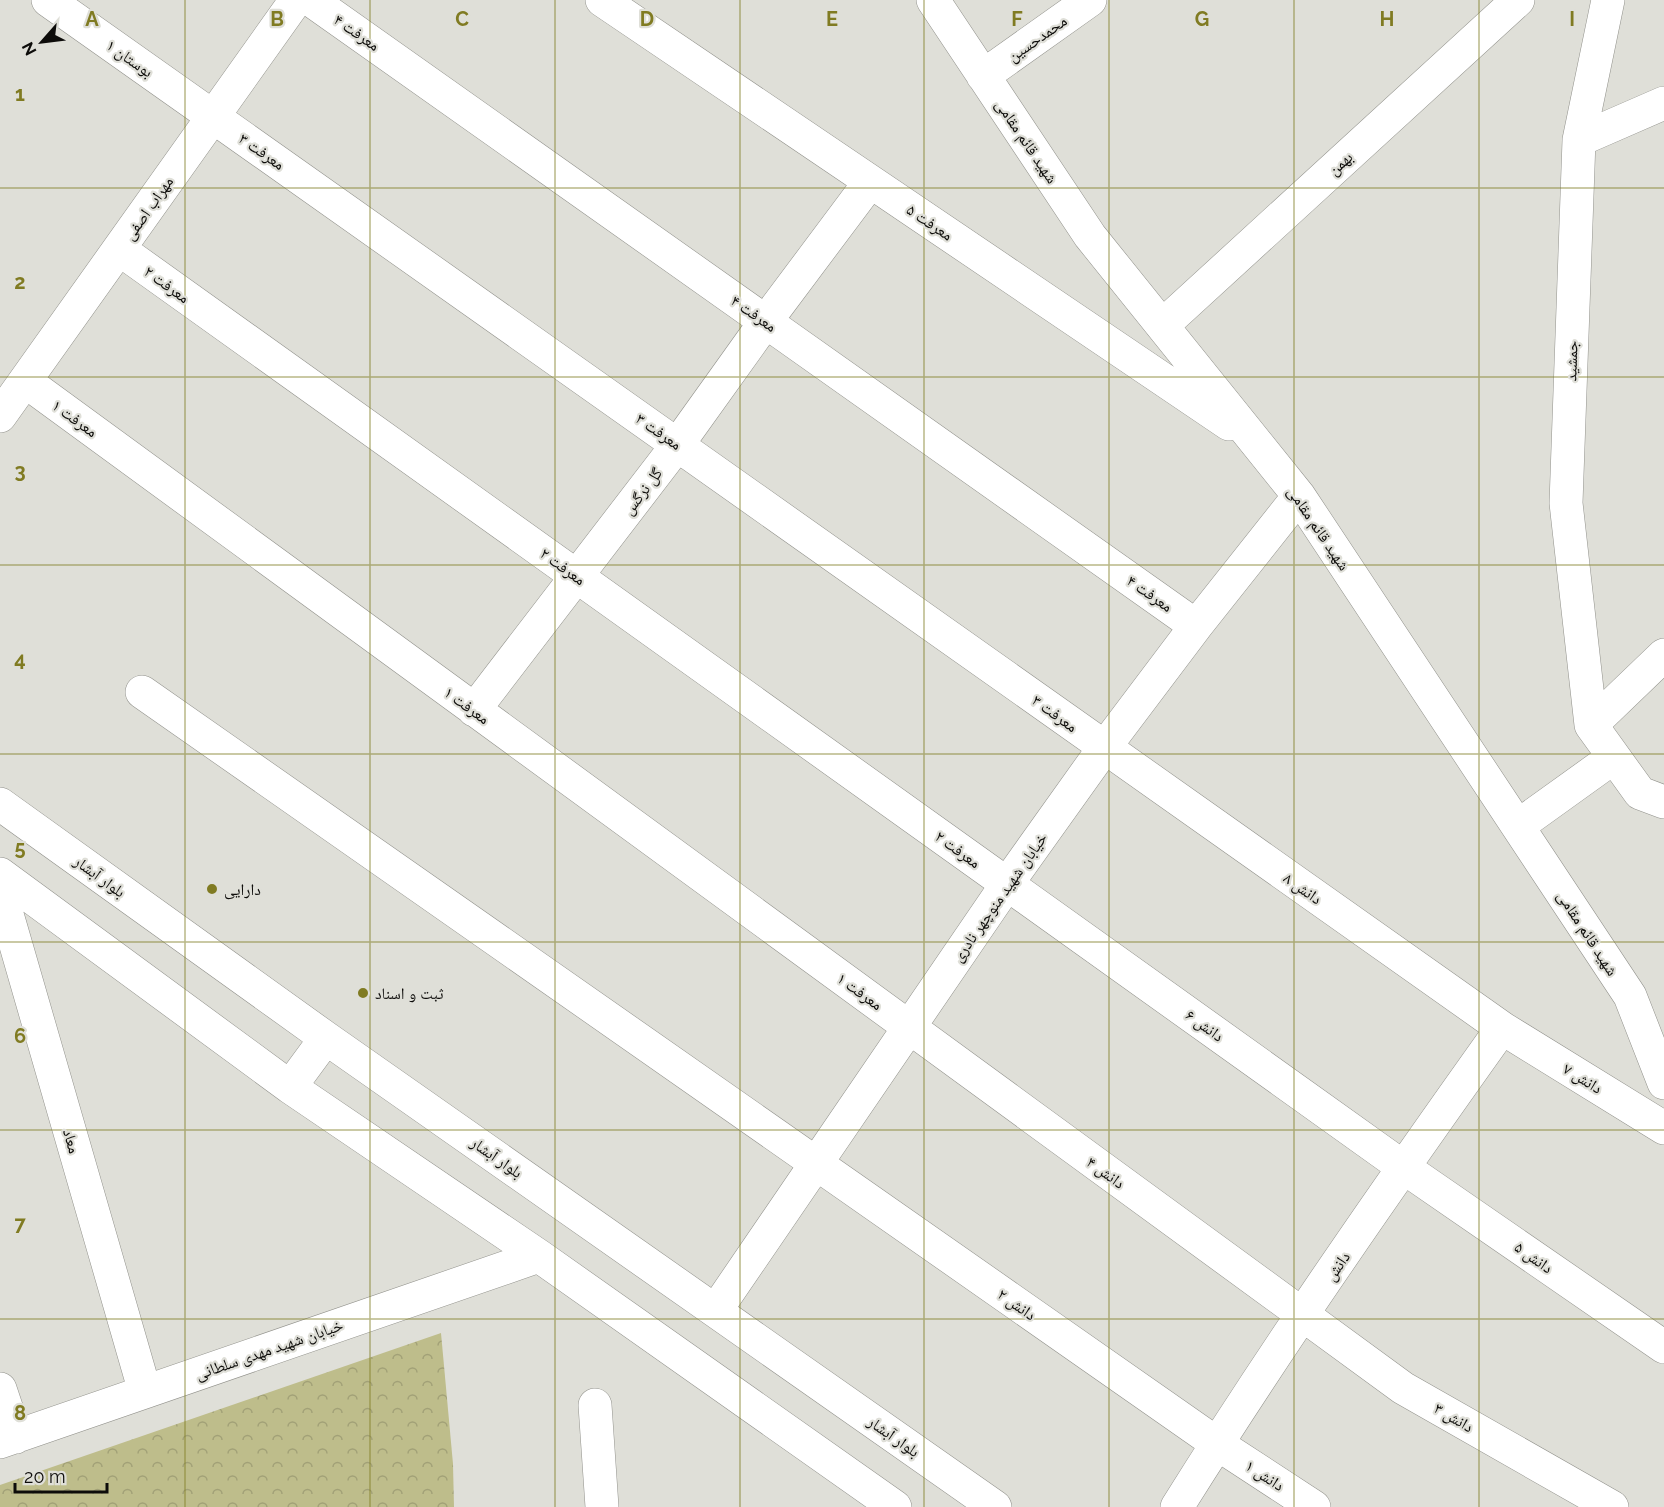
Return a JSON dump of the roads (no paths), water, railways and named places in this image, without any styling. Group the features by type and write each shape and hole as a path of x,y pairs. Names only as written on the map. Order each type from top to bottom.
{"street":[{"name":"بوستان ۱","path":"48,0 213,116"},
{"name":"مهراب اصفی","path":"0,416 296,0"},
{"name":"معرفت ۴","path":"311,0 1196,626"},
{"name":"معرفت ۵","path":"602,0 1258,444"},
{"name":"شهید قائم مقامی","path":"933,0 1090,236 1299,496 1630,996 1664,1083"},
{"name":"محمدحسین","path":"983,76 1090,0"},
{"name":"بهمن","path":"1162,325 1518,0"},
{"name":"جمشید","path":"1591,725 1566,503 1579,140 1608,0"},
{"path":"1579,140 1664,103"},
{"name":"معرفت ۳","path":"213,116 1104,748"},
{"name":"گل نرگس","path":"474,710 678,444 870,182"},
{"name":"معرفت ۲","path":"119,249 1007,884"},
{"name":"معرفت ۱","path":"25,381 910,1028"},
{"name":"خیابان شهید منوچهر نادری","path":"716,1310 818,1164 1007,884 1104,748 1196,626 1299,496"},
{"path":"1664,655 1591,725 1640,793 1664,802"},
{"name":"دانش ۲","path":"142,692 1216,1443"},
{"name":"دانش ۸","path":"1104,748 1502,1028"},
{"path":"1518,826 1614,757"},
{"name":"بلوار آبشار","path":"0,804 326,1038 995,1507"},
{"path":"0,874 290,1087 539,1257 853,1492 895,1507"},
{"name":"دانش ۶","path":"1007,884 1403,1167"},
{"name":"معاد","path":"0,890 145,1392"},
{"name":"دانش ۴","path":"910,1028 1303,1316"},
{"name":"دانش ۷","path":"1502,1028 1664,1128"},
{"name":"دانش","path":"1176,1507 1216,1443 1403,1167 1502,1028"},
{"path":"290,1087 326,1038"},
{"name":"دانش ۵","path":"1403,1167 1664,1347"},
{"name":"خیابان شهید مهدی سلطانی","path":"8,1440 539,1257"},
{"name":"دانش ۳","path":"1303,1316 1403,1388 1612,1507"},
{"path":"0,1389 8,1440"},
{"path":"595,1405 602,1507"},
{"name":"دانش ۱","path":"1216,1443 1314,1507"}],"place":[{"name":"دارایی","path":"212,889"},
{"name":"ثبت و اسناد","path":"363,993"}]}
